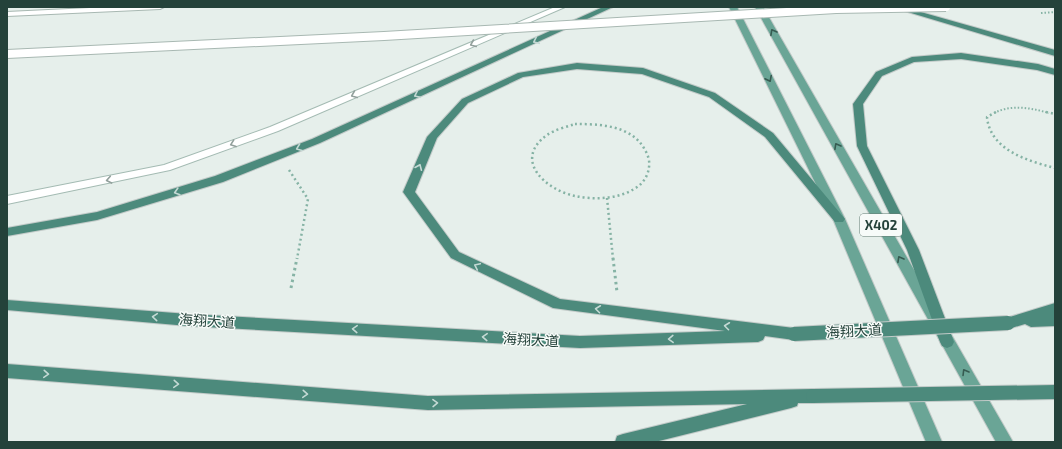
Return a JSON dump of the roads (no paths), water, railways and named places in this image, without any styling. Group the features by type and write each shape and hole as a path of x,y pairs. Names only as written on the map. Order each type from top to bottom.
{"highway":[{"path":"7,232 97,216 219,179 316,141 609,7"},
{"path":"895,7 1055,53"},
{"path":"947,342 913,250 862,146 858,104 879,74 912,60 961,56 1038,67 1055,72"},
{"path":"794,334 558,304 455,255 409,192 432,137 465,101 521,75 577,66 643,70 712,95 769,136 839,219"},
{"name":"海翔大道","path":"7,305 188,320 580,342 794,334 1055,320"},
{"path":"1008,322 1055,309"},
{"path":"7,371 428,404 1055,392"},
{"path":"623,442 812,396"}],"main road":[{"name":"X402","path":"733,7 839,219 934,442"},
{"name":"X402","path":"759,7 947,342 1005,442"}],"street":[{"path":"7,14 160,7"},
{"path":"7,200 166,168 274,129 561,7"},
{"path":"7,54 384,36 836,9 946,7"}]}
